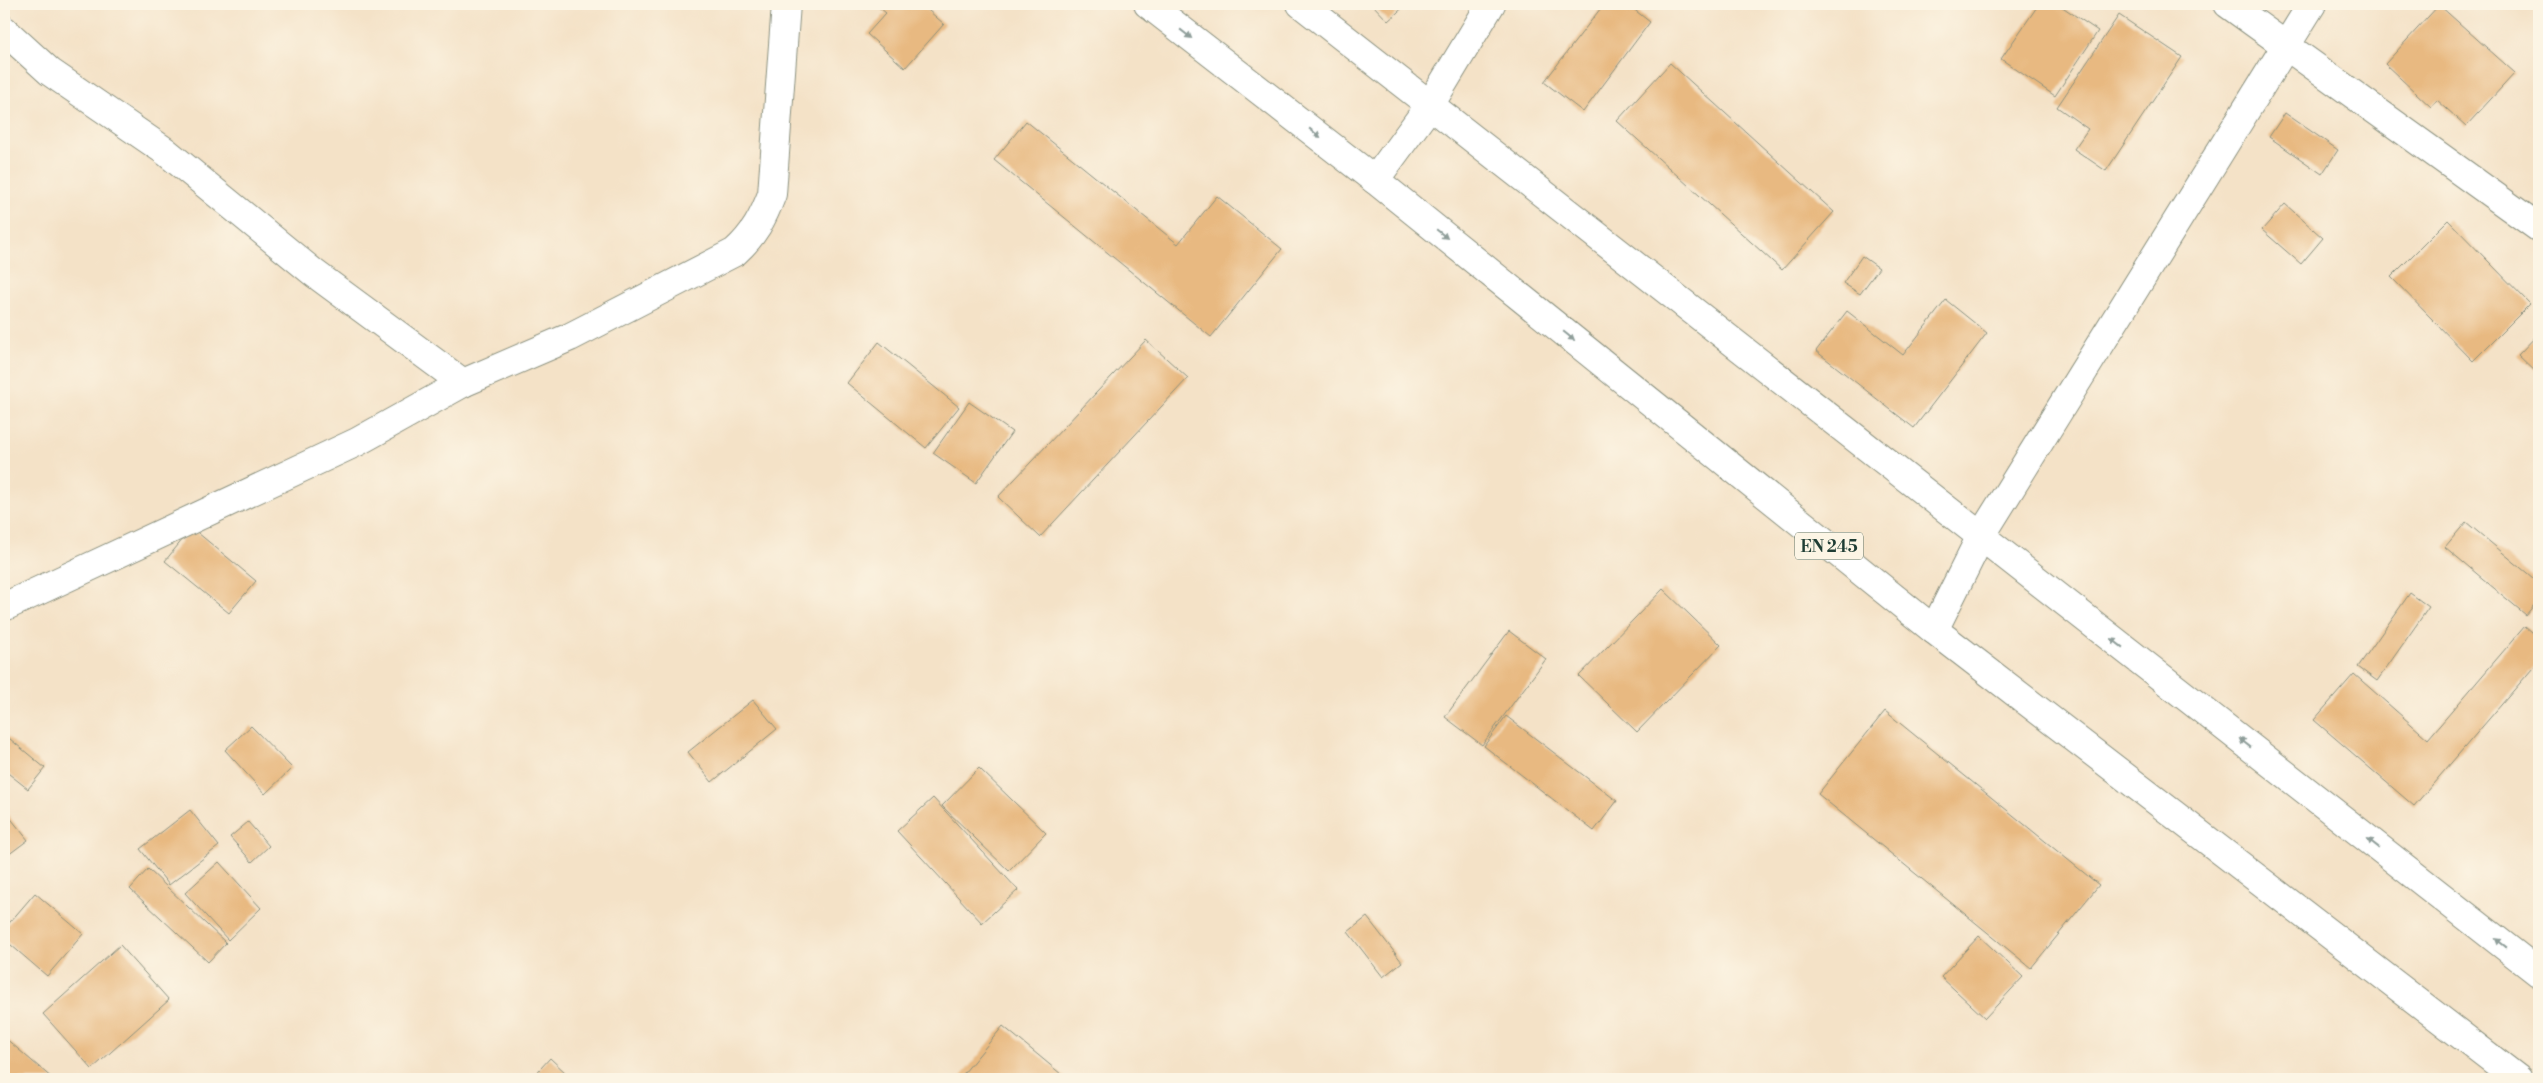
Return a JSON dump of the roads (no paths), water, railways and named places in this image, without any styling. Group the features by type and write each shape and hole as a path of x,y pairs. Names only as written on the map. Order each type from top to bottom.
{"main road":[{"path":"4,607 356,442 463,383 570,337 735,252 750,238 763,218 772,194 786,4"},
{"name":"EN 245","path":"1148,4 1375,180 1934,630 2518,1079"},
{"path":"1301,4 2539,973"},
{"path":"1375,180 1430,105 1491,4"},
{"path":"2228,4 2539,228"},
{"path":"1934,630 1981,536 2312,4"},
{"path":"4,30 50,72 165,151 314,273 463,383"}]}
